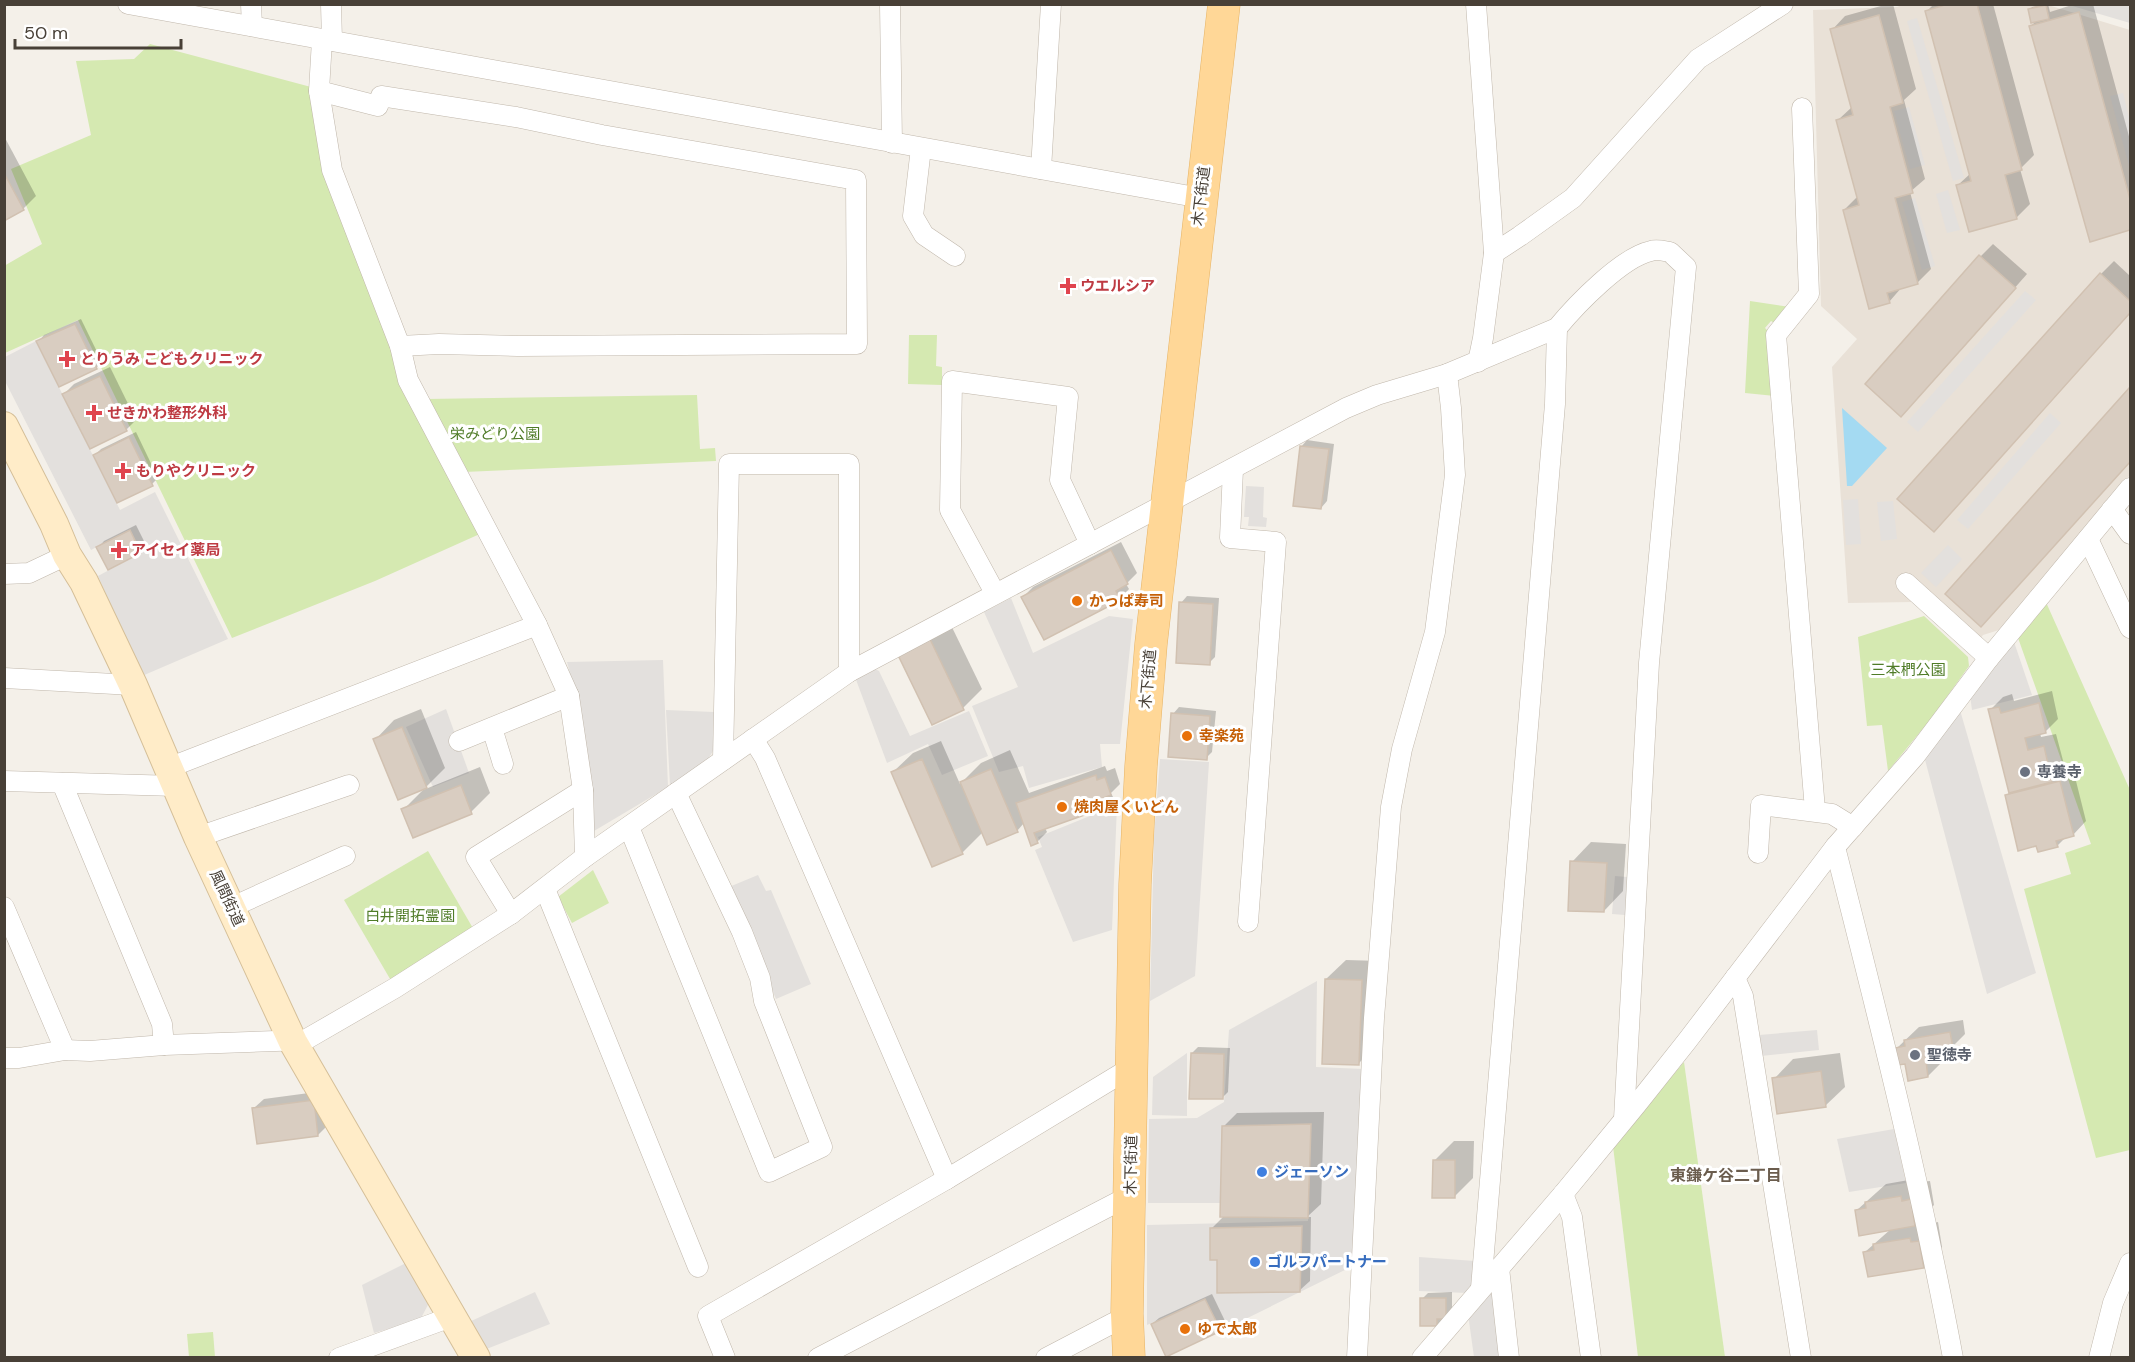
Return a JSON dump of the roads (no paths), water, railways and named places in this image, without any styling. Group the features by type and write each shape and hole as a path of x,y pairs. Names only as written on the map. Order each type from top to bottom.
{"main road":[{"name":"木下街道","path":"1128,1358 1135,884 1141,766 1151,644 1224,4"}],"street":[{"path":"128,4 1201,198"},
{"path":"251,4 252,26"},
{"path":"332,4 319,91 332,170 400,346 408,380 537,625 569,696 583,790 585,857"},
{"path":"890,4 892,143"},
{"path":"1041,169 1051,4"},
{"path":"1476,4 1494,253 1478,362"},
{"path":"1494,253 1573,198 1698,59 1783,4"},
{"path":"319,91 378,106 381,96 438,103 856,180 857,344 518,346 439,344 400,346"},
{"path":"1802,108 1809,294 1776,335 1815,810"},
{"path":"921,148 913,216 924,235 955,256"},
{"path":"4,1058 19,1058 65,1050 90,1051 164,1045 305,1040 395,988 511,914 585,857 849,672 1346,408 1377,395 1447,374 1557,328 1618,268 1651,250 1670,252 1686,267 1649,663 1624,1119"},
{"path":"1481,1288 1555,404 1557,328"},
{"path":"1357,1358 1374,1018 1391,807 1402,749 1435,632 1455,475 1447,374"},
{"path":"995,593 950,510 952,381 1068,397 1060,480 1090,544"},
{"name":"風間街道","path":"4,426 54,524 67,555 84,582 133,685 198,837 293,1042 476,1358"},
{"path":"723,760 729,464 849,465 849,672"},
{"path":"1233,469 1230,538 1276,542 1248,922"},
{"path":"1422,1357 1563,1194 1687,1041 1835,847 1916,756 1989,657 2130,488"},
{"path":"2112,509 2130,534"},
{"path":"2088,539 2130,628"},
{"path":"4,574 28,573 67,555"},
{"path":"1906,582 1989,657"},
{"path":"4,781 62,783 172,777 537,625"},
{"path":"4,678 133,685"},
{"path":"459,741 569,696"},
{"path":"492,728 503,764"},
{"path":"753,740 765,758 947,1179"},
{"path":"62,783 162,1024 164,1045"},
{"path":"198,837 349,785"},
{"path":"511,914 476,857 583,790"},
{"path":"629,827 769,1172 822,1147 764,1000 760,978 742,932 676,794"},
{"path":"1758,853 1761,806 1815,810 1832,814 1853,827"},
{"path":"1835,847 1934,1257 1953,1358"},
{"path":"232,907 345,856"},
{"path":"545,889 698,1267"},
{"path":"4,907 65,1050"},
{"path":"1735,978 1743,996 1801,1358"},
{"path":"725,1358 708,1316 947,1179 1132,1067"},
{"path":"1563,1194 1572,1217 1591,1358"},
{"path":"818,1358 1131,1196"},
{"path":"2099,1358 2113,1303 2130,1263"},
{"path":"1499,1268 1509,1358"},
{"path":"339,1358 451,1317"},
{"path":"1046,1358 1113,1323 1129,1325"}],"water":[{"path":"1842,408 1887,448 1852,486 1847,486"}],"place":[{"name":"ウエルシア","path":"1068,286"},
{"name":"とりうみ こどもクリニック","path":"67,359"},
{"name":"せきかわ整形外科","path":"94,413"},
{"name":"もりやクリニック","path":"123,471"},
{"name":"アイセイ薬局","path":"119,550"},
{"name":"かっぱ寿司","path":"1077,601"},
{"name":"幸楽苑","path":"1187,736"},
{"name":"専養寺","path":"2025,772"},
{"name":"焼肉屋くいどん","path":"1062,807"},
{"name":"聖徳寺","path":"1915,1055"},
{"name":"ジェーソン","path":"1262,1172"},
{"name":"ゴルフパートナー","path":"1255,1262"},
{"name":"ゆで太郎","path":"1185,1329"}],"district":[{"name":"東鎌ケ谷二丁目","path":"1726,1175"}],"park label":[{"name":"栄みどり公園","path":"495,434"},
{"name":"三本椚公園","path":"1908,670"},
{"name":"白井開拓霊園","path":"410,916"}]}
